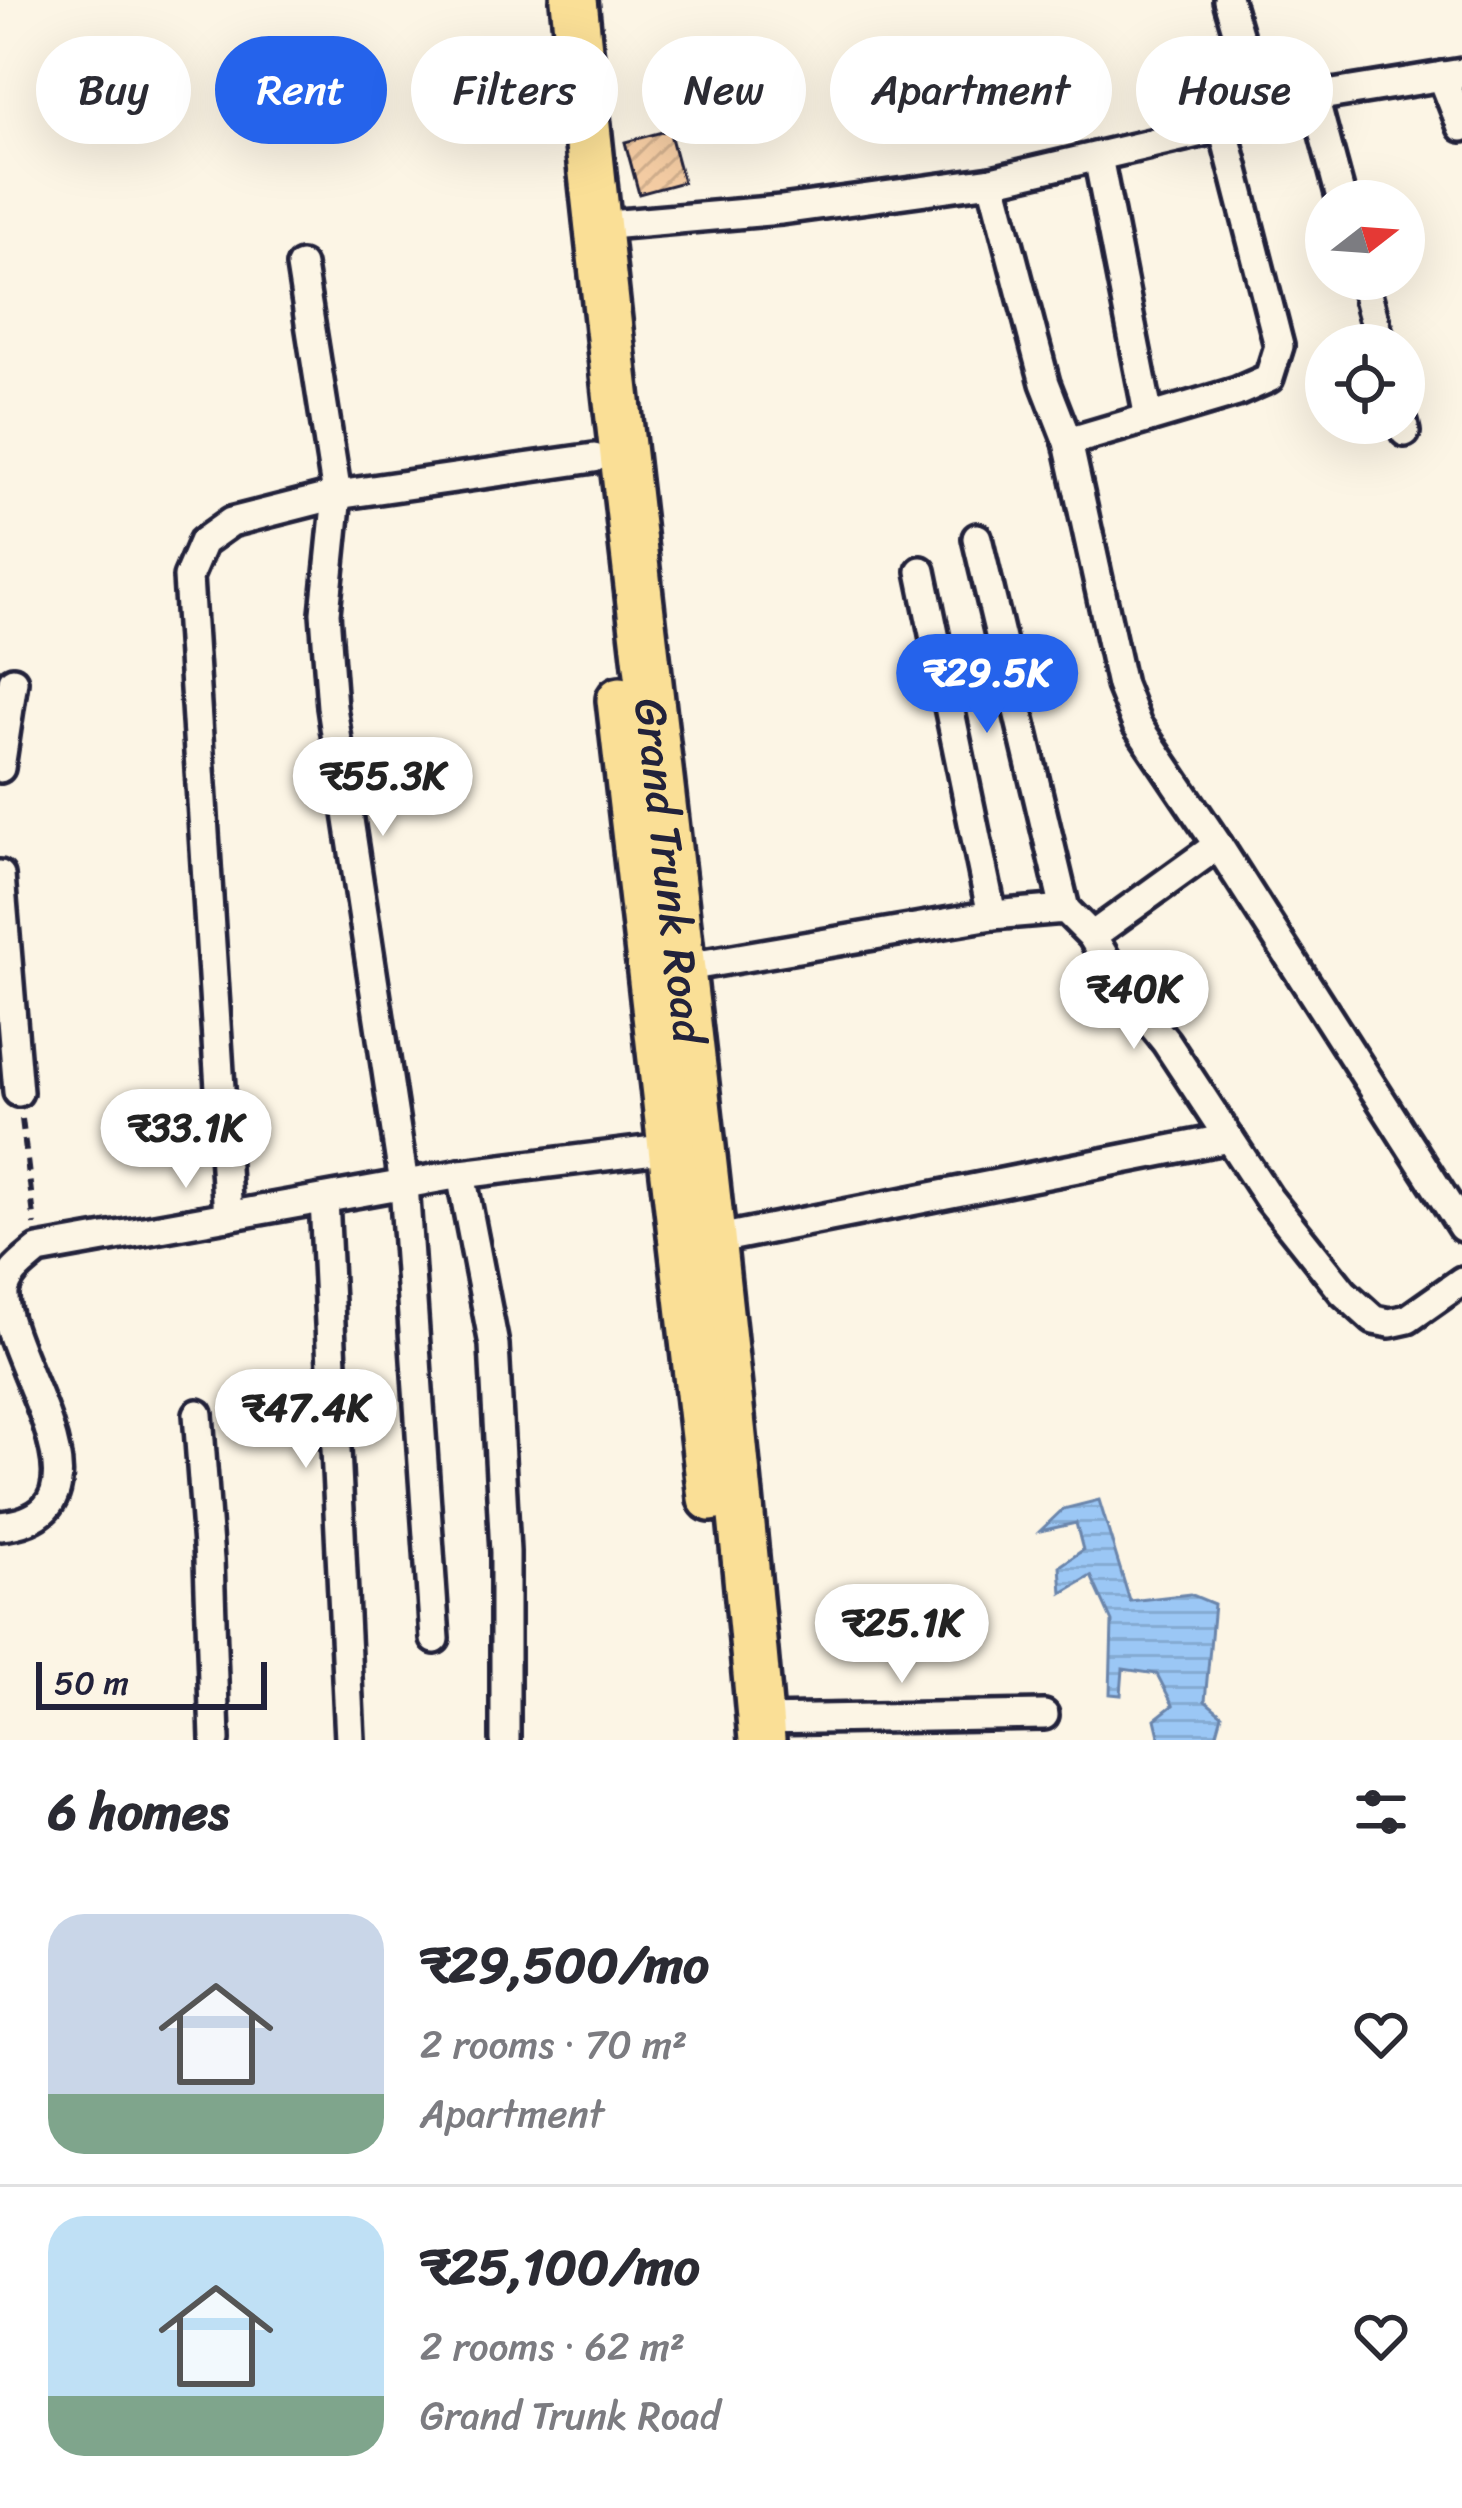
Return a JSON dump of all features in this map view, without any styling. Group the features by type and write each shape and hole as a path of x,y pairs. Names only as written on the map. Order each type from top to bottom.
{"main road":[{"name":"Grand Trunk Road","path":"550,0 594,458 670,1148 753,1733"},
{"name":"Grand Trunk Road","path":"574,0 734,1417 753,1733"}],"street":[{"path":"1228,0 1239,36"},
{"path":"1333,94 1452,74 1462,128"},
{"path":"597,226 781,210 992,181 1152,144"},
{"path":"1069,442 1269,378 1280,346 1227,144"},
{"path":"1327,144 1336,180"},
{"path":"1098,157 1150,418"},
{"path":"992,181 1045,383 1069,442 1120,685 1136,725 1219,845 1462,1227"},
{"path":"301,266 338,495 325,613 332,707 404,1184 435,1639"},
{"path":"227,1216 188,577 203,542 231,522 338,495 594,458"},
{"path":"977,538 1065,909 1092,936 1268,1199 1343,1292 1374,1320 1408,1319 1462,1281"},
{"path":"921,571 992,915"},
{"path":"0,768 13,681"},
{"path":"1092,936 1219,845"},
{"path":"0,874 19,1092"},
{"path":"680,968 992,915 1065,909"},
{"path":"713,1240 1229,1138"},
{"path":"0,1526 27,1524 48,1506 56,1471 49,1438 8,1333 2,1296 11,1273 38,1250 461,1174 670,1148"},
{"path":"461,1174 494,1345 505,1552 505,1740"},
{"path":"324,1199 350,1740"},
{"path":"198,1414 209,1560 214,1740"},
{"path":"753,1733 1044,1715"}],"path":[{"path":"19,1092 38,1250"}],"water":[{"path":"1099,1500 1130,1601 1190,1594 1214,1604 1205,1701 1222,1715 1215,1740 1160,1740 1155,1719 1173,1705 1157,1674 1123,1669 1121,1695 1110,1694 1112,1622 1091,1576 1062,1593 1060,1566 1083,1550 1076,1523 1040,1531 1063,1509"}],"building":[{"path":"642,137 642,144 673,144 683,182 639,194 625,142"}]}
